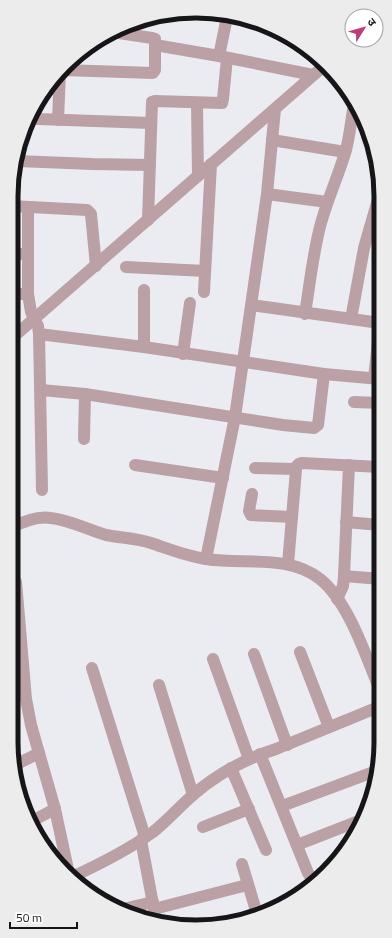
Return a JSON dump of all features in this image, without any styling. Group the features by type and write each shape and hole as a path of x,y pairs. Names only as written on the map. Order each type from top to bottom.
{"street":[{"path":"148,220 153,101 220,103 223,101 223,57 227,21"},
{"path":"69,71 153,73 155,70 155,39 123,34"},
{"path":"155,46 223,57 313,75"},
{"path":"18,333 321,69"},
{"path":"58,120 60,81"},
{"path":"197,103 198,176"},
{"path":"206,559 235,417 267,194 275,109"},
{"path":"305,314 316,246 327,202 345,152 354,114"},
{"path":"36,117 36,119 151,123"},
{"path":"272,140 345,152"},
{"path":"21,160 150,165"},
{"path":"204,292 211,164"},
{"path":"267,194 327,202"},
{"path":"18,206 88,210 91,214 96,266"},
{"path":"28,207 28,294 30,306 38,326 39,334 42,490"},
{"path":"351,319 364,248 374,216"},
{"path":"18,254 28,254"},
{"path":"126,267 205,272"},
{"path":"144,290 144,347"},
{"path":"18,294 28,294"},
{"path":"183,354 190,303"},
{"path":"251,305 305,314 374,322"},
{"path":"39,334 144,347 324,374 374,378"},
{"path":"41,390 85,394 283,425 316,427 318,423 324,374"},
{"path":"84,439 85,394"},
{"path":"354,402 374,403"},
{"path":"288,564 296,469 298,464 374,466"},
{"path":"135,465 223,478"},
{"path":"337,599 343,586 344,576 349,465"},
{"path":"255,468 296,469"},
{"path":"252,494 249,511 251,516 292,518"},
{"path":"18,525 32,518 53,518 106,535 139,540 184,555 206,559 288,564 314,575 322,580 337,599 358,638 374,676"},
{"path":"346,522 374,524"},
{"path":"344,576 374,578"},
{"path":"18,648 31,724 72,870"},
{"path":"300,652 328,728"},
{"path":"254,654 287,745"},
{"path":"213,659 254,757 282,806 311,878"},
{"path":"92,668 143,839 155,910"},
{"path":"159,686 193,795"},
{"path":"78,875 143,839 170,818 193,795 231,768 254,757 374,709"},
{"path":"20,763 39,753"},
{"path":"231,768 266,850"},
{"path":"282,806 371,773"},
{"path":"35,819 55,809"},
{"path":"202,827 249,809"},
{"path":"297,845 355,822"},
{"path":"242,864 247,885 256,910"},
{"path":"135,909 155,910 247,885"}]}
